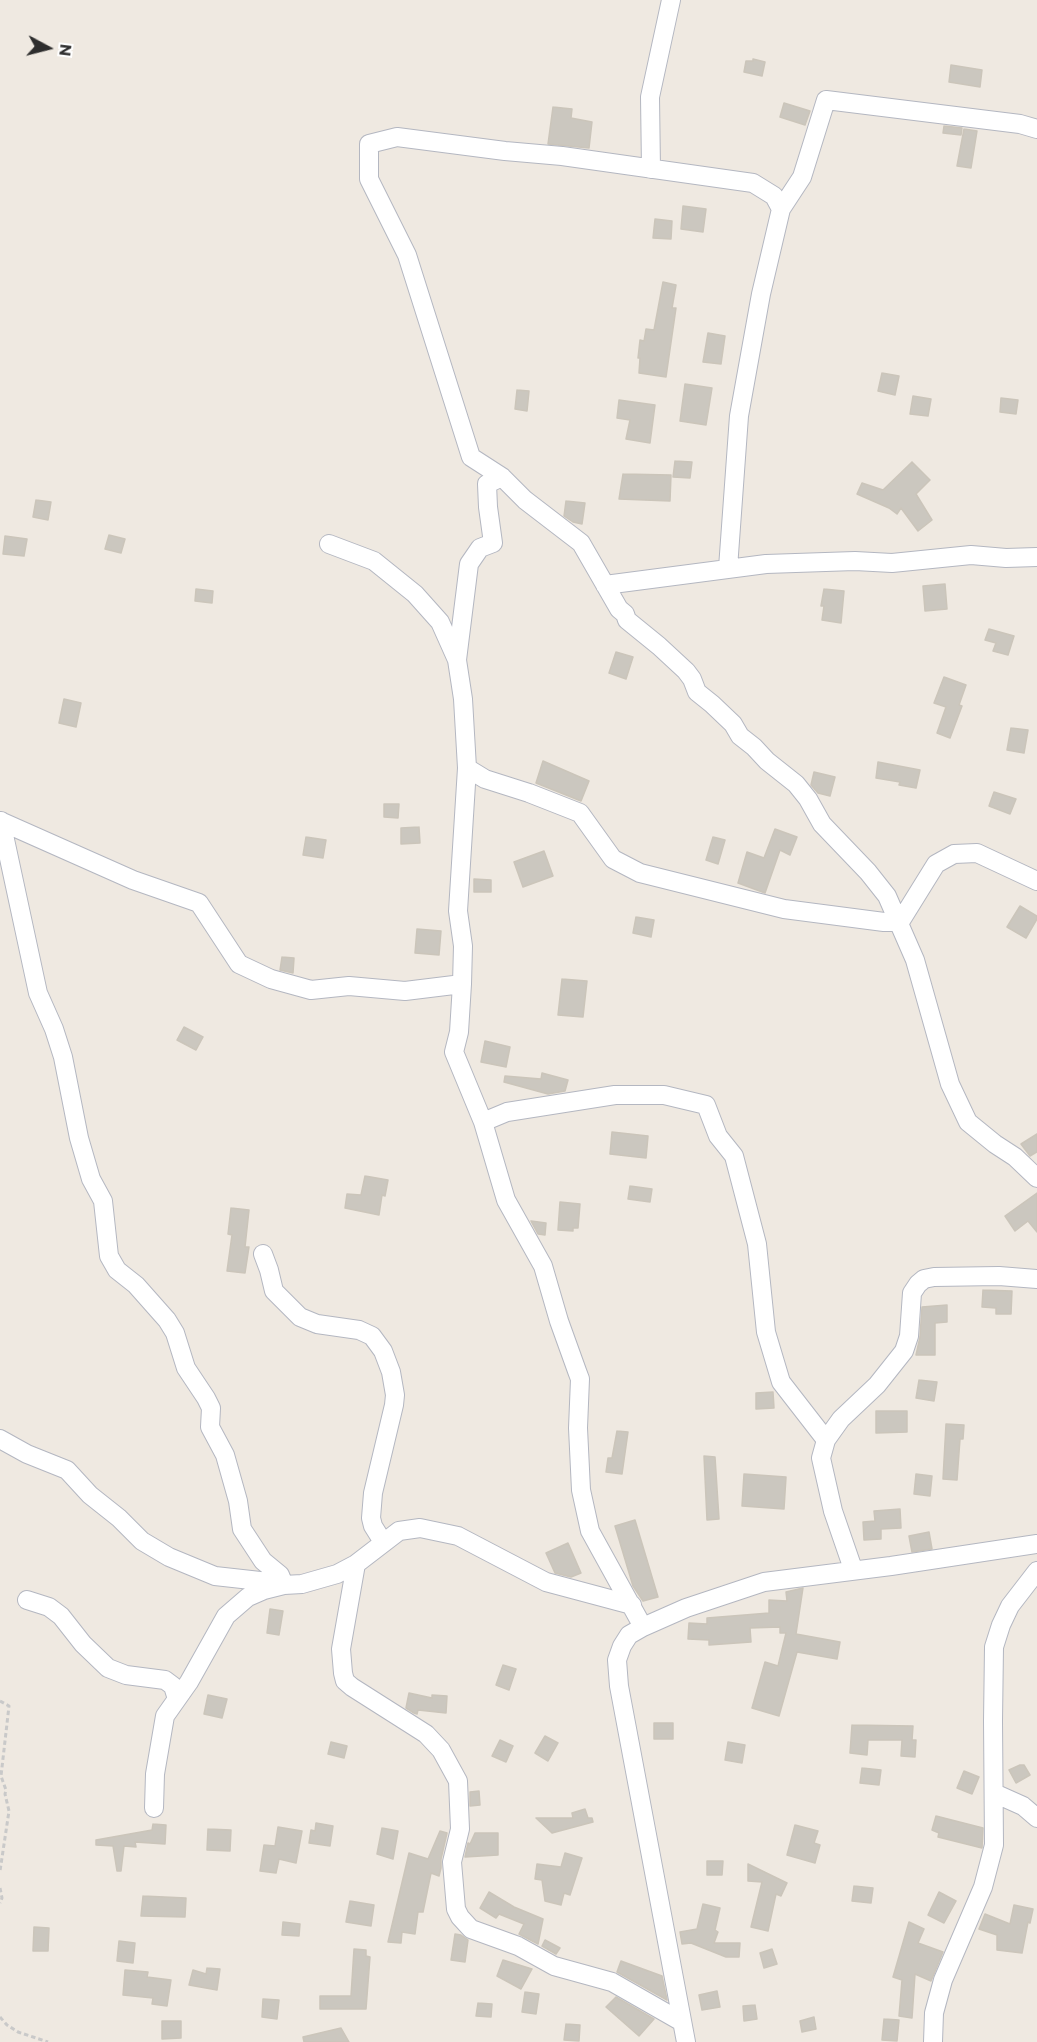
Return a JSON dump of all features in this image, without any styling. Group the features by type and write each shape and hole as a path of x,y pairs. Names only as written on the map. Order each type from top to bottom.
{"street":[{"path":"651,169 650,97 671,0"},
{"path":"728,568 739,416 761,294 781,209 802,177 826,100 1020,124 1037,129"},
{"path":"781,209 774,196 753,183 562,156 397,137 369,144 369,179 407,255 471,457 502,477 525,500 581,543 625,614 627,621 686,671 697,692 733,724 740,736 796,784 808,799 822,824 868,872 887,896 915,960 950,1084 968,1122 1015,1157 1037,1178"},
{"path":"457,660 469,564 480,548 493,543 487,484 502,477"},
{"path":"329,544 374,561 415,594 440,622 457,660 463,699 467,768 458,911 463,946 462,984 459,1032 454,1052 483,1122 506,1200 543,1266 559,1321 580,1379 578,1428 581,1490 590,1531 643,1627"},
{"path":"605,585 766,564 855,561 892,563 971,555 1037,557"},
{"path":"467,768 486,779 580,813 613,859 640,873 784,909 873,921 900,922"},
{"path":"0,821 133,880 199,903 238,964 271,979 311,990 349,986 405,991 462,984"},
{"path":"0,821 38,993 54,1029 63,1057 81,1147 91,1179 103,1201 110,1256 117,1270 136,1285 167,1320 175,1333 186,1368 211,1408 210,1427 225,1455 238,1501 242,1529 263,1561 280,1575 283,1586"},
{"path":"900,922 936,864 954,854 977,853 1037,881"},
{"path":"483,1122 507,1112 615,1095 664,1095 706,1105 718,1136 734,1156 758,1244 766,1332 781,1382 826,1440"},
{"path":"263,1254 274,1291 300,1317 317,1324 359,1330 372,1336 383,1351 391,1372 395,1395 373,1493 373,1526 383,1542"},
{"path":"853,1569 832,1511 821,1458 826,1440 842,1419 877,1385 904,1351 909,1336 912,1293 924,1279 999,1276 1037,1279"},
{"path":"0,1439 27,1454 67,1470 90,1495 119,1518 142,1541 169,1557 215,1576 276,1582 283,1586"},
{"path":"154,1808 155,1774 165,1716 200,1664 226,1616 248,1597 283,1586 302,1584 337,1574 399,1531 409,1528 458,1536 546,1582 632,1605"},
{"path":"686,2042 619,1686 617,1660 629,1635 686,1608 764,1582 1037,1544"},
{"path":"356,1563 341,1649 345,1681 426,1734 441,1750 458,1781 460,1829 452,1862 456,1909 460,1917 471,1929 518,1946 554,1966 612,1982 682,2022"},
{"path":"933,2042 934,2013 943,1980 983,1887 993,1852 994,1647 1001,1624 1010,1606 1037,1571"},
{"path":"27,1600 49,1607 61,1616 82,1644 108,1668 126,1675 165,1680 173,1686 177,1699"},
{"path":"994,1793 1023,1806 1037,1818"}],"path":[{"path":"0,1701 9,1706 1,1776 9,1811 0,1871"},
{"path":"0,1888 2,1898 0,1903"},
{"path":"0,2017 7,2025 18,2031 48,2042"}],"building":[{"path":"753,59 765,62 762,76 744,72 746,61 753,61"},
{"path":"951,65 982,70 980,87 949,82"},
{"path":"784,103 810,111 805,125 780,117"},
{"path":"553,107 572,109 571,118 592,122 589,148 548,144"},
{"path":"944,126 962,128 961,135 943,133"},
{"path":"964,129 977,131 971,168 957,166"},
{"path":"683,206 706,209 703,232 681,229"},
{"path":"655,219 672,221 671,239 653,238"},
{"path":"663,282 676,285 672,308 676,308 666,377 639,373 640,358 638,358 640,340 644,341 646,329 654,330"},
{"path":"708,333 725,336 721,364 703,362"},
{"path":"882,373 899,376 895,395 878,391"},
{"path":"685,384 712,388 706,425 680,421"},
{"path":"517,390 529,391 527,411 515,409"},
{"path":"913,396 931,399 928,416 910,414"},
{"path":"1001,398 1018,400 1016,414 1000,412"},
{"path":"619,400 655,405 650,443 626,439 630,420 617,418"},
{"path":"675,461 692,462 690,478 673,477"},
{"path":"912,462 930,480 916,494 932,520 918,531 901,508 897,514 857,494 862,483 883,490"},
{"path":"623,474 671,475 670,501 619,499"},
{"path":"36,500 51,502 48,520 33,517"},
{"path":"566,501 585,503 582,524 573,522 564,516"},
{"path":"109,535 125,539 121,553 105,549"},
{"path":"5,536 27,539 24,556 3,554"},
{"path":"945,584 947,609 925,611 923,586"},
{"path":"196,589 213,591 212,603 195,601"},
{"path":"824,589 844,591 841,623 822,620 824,606 821,606"},
{"path":"989,629 1014,636 1008,655 993,651 996,643 985,640"},
{"path":"616,652 633,657 626,679 609,673"},
{"path":"944,677 966,685 959,705 962,706 950,738 937,733 946,707 934,703"},
{"path":"64,699 81,703 76,727 59,723"},
{"path":"1011,728 1028,730 1024,753 1007,750"},
{"path":"543,761 589,781 581,801 536,783"},
{"path":"878,762 920,770 916,788 899,785 900,782 876,778"},
{"path":"814,772 835,777 830,796 818,793 811,785"},
{"path":"994,792 1016,799 1010,814 989,806"},
{"path":"384,804 399,804 398,818 384,817"},
{"path":"419,827 420,843 401,844 401,828"},
{"path":"775,829 797,837 790,855 780,850 765,893 738,883 747,852 764,858"},
{"path":"306,837 326,840 323,858 303,855"},
{"path":"713,837 725,840 718,864 706,860"},
{"path":"544,851 553,876 523,887 514,862"},
{"path":"474,879 491,880 491,892 474,892"},
{"path":"1020,906 1037,916 1026,938 1007,927"},
{"path":"636,917 654,920 651,937 633,933"},
{"path":"417,929 441,931 439,955 415,953"},
{"path":"282,957 294,958 293,973 280,970"},
{"path":"562,979 587,981 583,1017 558,1015"},
{"path":"184,1027 203,1037 196,1050 177,1040"},
{"path":"485,1041 510,1047 506,1067 481,1062"},
{"path":"542,1073 568,1080 565,1091 548,1094 504,1082 505,1076 541,1079"},
{"path":"612,1132 648,1136 646,1158 610,1154"},
{"path":"1037,1134 1037,1152 1030,1156 1021,1144"},
{"path":"365,1176 388,1180 385,1196 382,1195 379,1215 345,1208 347,1194 361,1195"},
{"path":"630,1186 652,1189 650,1202 628,1199"},
{"path":"1037,1193 1037,1232 1028,1221 1015,1231 1005,1216"},
{"path":"560,1202 580,1204 578,1228 573,1228 573,1231 558,1230"},
{"path":"231,1208 249,1210 245,1247 249,1247 245,1273 227,1271 232,1235 228,1234"},
{"path":"531,1221 546,1223 545,1235 538,1234"},
{"path":"983,1290 1012,1291 1011,1314 996,1314 996,1308 982,1307"},
{"path":"947,1305 947,1322 935,1323 935,1355 916,1355 922,1307"},
{"path":"919,1380 937,1382 934,1401 916,1398"},
{"path":"773,1392 774,1408 756,1409 756,1393"},
{"path":"876,1411 907,1411 907,1432 876,1433"},
{"path":"946,1424 964,1425 963,1439 960,1439 957,1480 943,1479"},
{"path":"617,1431 628,1432 622,1474 606,1472 608,1458 612,1458"},
{"path":"704,1456 715,1457 719,1519 707,1520"},
{"path":"744,1474 786,1477 784,1509 742,1506"},
{"path":"916,1474 932,1476 930,1496 914,1494"},
{"path":"900,1509 901,1528 881,1529 881,1539 864,1540 863,1522 875,1521 874,1511"},
{"path":"635,1520 658,1597 643,1601 633,1586 615,1526"},
{"path":"929,1532 932,1549 912,1552 909,1536"},
{"path":"568,1543 581,1573 571,1577 555,1573 546,1553"},
{"path":"803,1588 796,1634 840,1642 837,1659 797,1652 779,1716 752,1708 765,1662 778,1666 786,1633 780,1633 780,1627 750,1628 751,1642 709,1645 709,1640 688,1639 689,1623 707,1624 707,1618 769,1613 769,1600 787,1601 786,1592"},
{"path":"270,1609 283,1611 279,1635 267,1633"},
{"path":"503,1665 516,1669 509,1690 496,1685"},
{"path":"409,1693 432,1698 432,1695 447,1696 446,1713 418,1710 417,1714 414,1713 406,1708"},
{"path":"208,1695 227,1699 222,1718 204,1714"},
{"path":"654,1723 673,1723 673,1739 654,1739"},
{"path":"852,1725 913,1726 912,1740 916,1740 915,1757 901,1756 902,1740 868,1740 867,1755 850,1753"},
{"path":"545,1736 558,1743 548,1761 535,1753"},
{"path":"500,1740 513,1746 506,1762 492,1756"},
{"path":"331,1742 347,1746 344,1758 328,1754"},
{"path":"728,1742 745,1745 742,1763 725,1760"},
{"path":"1024,1765 1030,1775 1016,1783 1009,1770"},
{"path":"862,1768 881,1770 879,1785 860,1783"},
{"path":"964,1771 979,1777 972,1794 957,1788"},
{"path":"479,1791 480,1805 470,1806 470,1792"},
{"path":"585,1809 588,1818 592,1818 593,1822 552,1833 536,1818 573,1818 572,1813"},
{"path":"936,1816 983,1828 982,1848 938,1837 939,1833 932,1830"},
{"path":"316,1823 333,1826 330,1846 309,1843 311,1830 315,1831"},
{"path":"153,1824 166,1825 165,1844 135,1842 136,1847 124,1846 121,1871 117,1871 113,1846 96,1845 96,1840 152,1830"},
{"path":"795,1825 818,1831 814,1843 820,1845 815,1863 787,1855"},
{"path":"278,1827 302,1831 296,1863 279,1859 276,1873 260,1871 264,1845 275,1846"},
{"path":"382,1828 398,1831 393,1859 377,1854"},
{"path":"208,1829 231,1830 230,1851 207,1850"},
{"path":"440,1831 447,1833 441,1868 439,1876 431,1873 423,1912 418,1912 415,1934 402,1932 401,1943 388,1942 409,1853 428,1859"},
{"path":"475,1833 498,1833 498,1855 465,1857 468,1843 470,1844"},
{"path":"565,1853 582,1858 570,1895 564,1893 561,1905 545,1901 542,1880 535,1879 537,1864 561,1867"},
{"path":"707,1861 723,1861 722,1875 707,1875"},
{"path":"748,1864 787,1883 781,1896 776,1894 768,1931 751,1927 762,1882 748,1881"},
{"path":"854,1886 873,1888 871,1903 852,1901"},
{"path":"489,1892 514,1907 543,1919 538,1944 519,1934 524,1924 499,1914 496,1918 480,1908"},
{"path":"939,1892 956,1901 944,1923 928,1915"},
{"path":"143,1896 186,1898 185,1917 141,1916"},
{"path":"350,1901 374,1905 371,1926 346,1922"},
{"path":"703,1904 720,1908 715,1930 718,1932 714,1943 740,1943 739,1957 726,1957 691,1943 682,1944 680,1932 697,1929"},
{"path":"1014,1905 1033,1909 1022,1953 997,1950 997,1935 979,1929 985,1914 1010,1924"},
{"path":"283,1922 300,1924 299,1936 282,1935"},
{"path":"909,1922 924,1929 918,1943 943,1952 931,1981 915,1974 912,2018 899,2016 902,1980 893,1977"},
{"path":"34,1927 49,1928 48,1951 33,1951"},
{"path":"455,1934 468,1940 465,1962 451,1960"},
{"path":"545,1940 560,1948 556,1954 542,1946"},
{"path":"119,1941 135,1943 133,1963 117,1961"},
{"path":"354,1949 366,1950 366,1956 370,1957 366,2009 320,2009 320,1996 351,1996"},
{"path":"772,1949 777,1964 764,1968 760,1953"},
{"path":"503,1960 532,1969 521,1989 497,1976"},
{"path":"621,1961 662,1976 667,2000 617,1972"},
{"path":"207,1968 220,1969 217,1990 189,1985 193,1970 206,1974"},
{"path":"125,1970 148,1972 147,1977 171,1980 167,2006 152,2004 153,1998 123,1995"},
{"path":"717,1991 720,2007 702,2010 699,1995"},
{"path":"525,1992 539,1994 536,2014 522,2012"},
{"path":"616,1997 654,2019 639,2036 606,2007"},
{"path":"263,1999 279,2000 277,2019 262,2017"},
{"path":"478,2003 492,2004 491,2017 476,2016"},
{"path":"755,2005 757,2019 744,2021 743,2006"},
{"path":"814,2017 816,2029 802,2032 800,2021"},
{"path":"884,2019 899,2020 897,2041 882,2040"},
{"path":"162,2021 181,2021 181,2038 162,2039"},
{"path":"566,2024 580,2025 579,2041 564,2040"},
{"path":"341,2028 349,2042 304,2042 303,2037"}]}
